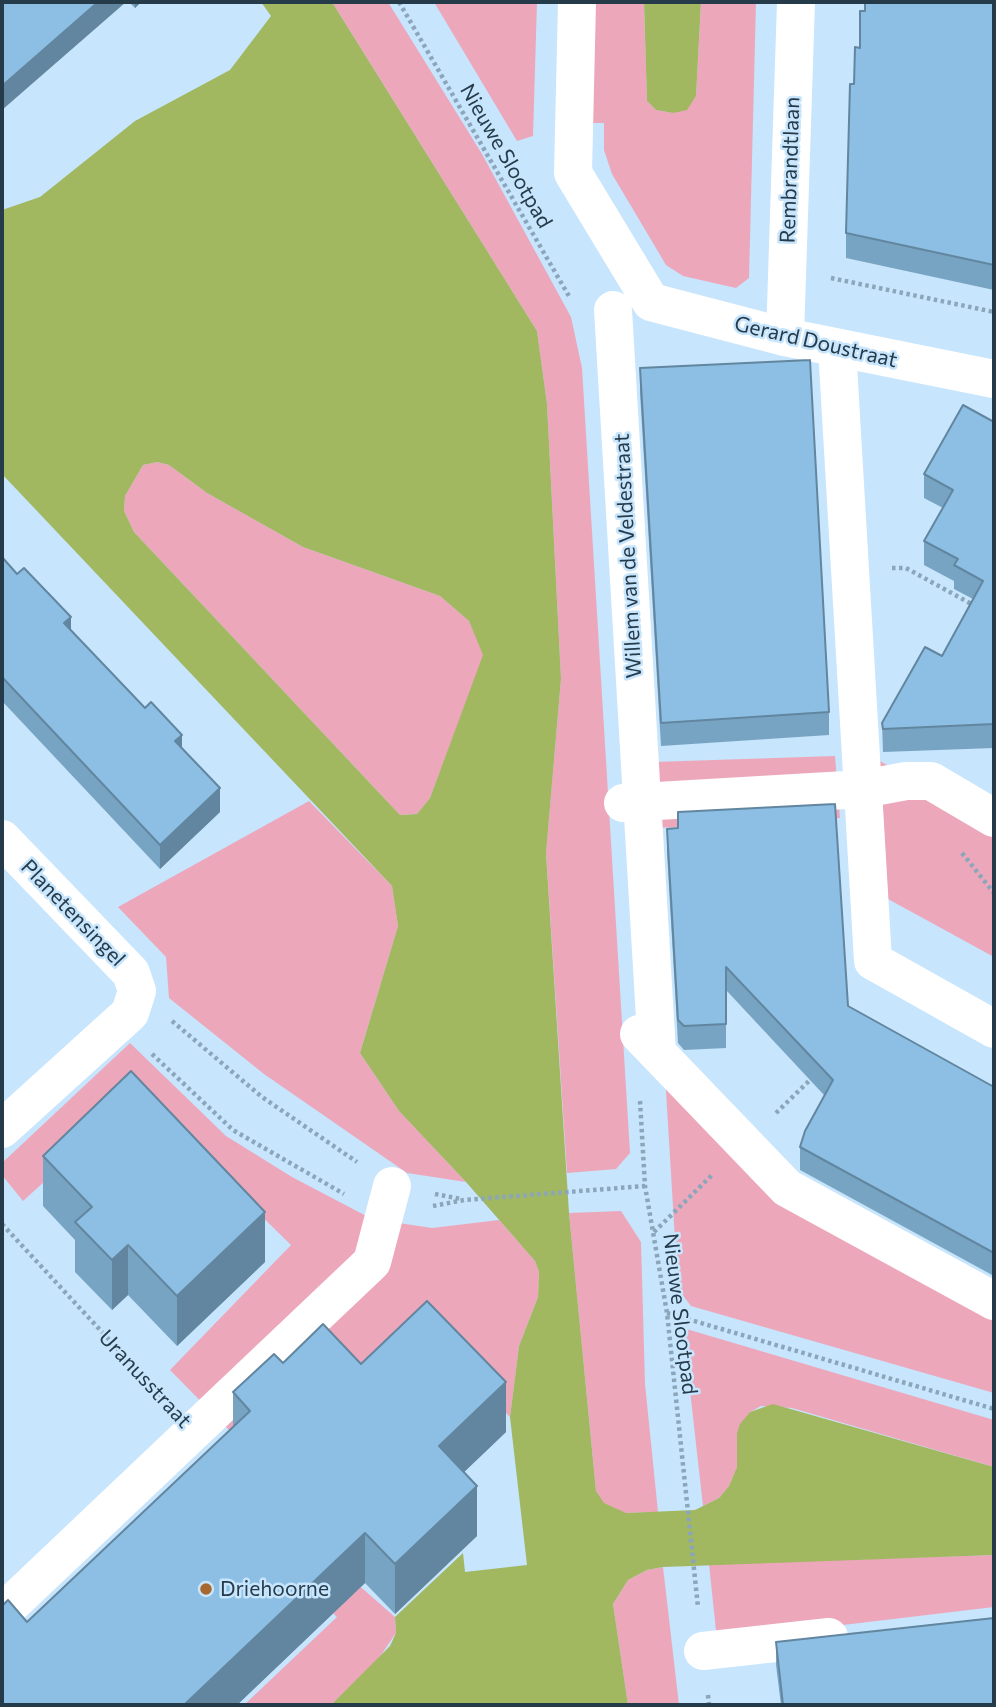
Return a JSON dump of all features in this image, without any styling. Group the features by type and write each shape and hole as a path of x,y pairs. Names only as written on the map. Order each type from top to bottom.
{"street":[{"path":"577,2 573,173 628,301"},
{"name":"Rembrandtlaan","path":"785,337 796,2"},
{"name":"Gerard Doustraat","path":"628,301 651,302 785,337 994,379"},
{"name":"Willem van de Veldestraat","path":"628,301 632,802 647,1042"},
{"path":"837,348 873,961 994,1029"},
{"path":"632,802 863,789 906,781 931,781 994,818"},
{"name":"Planetensingel","path":"2,839 131,974 128,1007"},
{"path":"2,1129 128,1007"},
{"path":"647,1042 787,1188 994,1301"},
{"path":"195,1433 372,1262 389,1198"},
{"name":"Uranusstraat","path":"2,1613 195,1433"},
{"path":"703,1651 869,1633"}],"path":[{"name":"Nieuwe Slootpad","path":"399,2 573,302"},
{"path":"787,268 994,312"},
{"path":"849,566 906,568 983,611"},
{"path":"128,1007 262,1097 389,1198 402,1213 464,1200"},
{"path":"128,1007 233,1130 330,1189 389,1198 464,1200 645,1186"},
{"name":"Nieuwe Slootpad","path":"647,1042 645,1186 667,1313 697,1601"},
{"path":"654,1232 820,1071"},
{"name":"Uranusstraat","path":"2,1224 195,1433"},
{"path":"667,1313 994,1409"}],"shaded area":[{"path":"261,2 332,2 537,331 547,404 561,679 546,853 569,1213 596,1491 604,1503 626,1513 695,1510 719,1498 729,1486 737,1467 737,1433 740,1424 750,1412 773,1404 994,1467 994,1555 663,1567 647,1570 628,1580 613,1604 628,1705 331,1705 390,1646 396,1633 395,1617 463,1553 465,1572 527,1565 510,1417 519,1346 538,1297 539,1272 535,1261 399,1111 360,1053 398,926 392,886 2,474 2,210 40,197 135,121 230,70 271,16","holes":["157,462 169,465 207,493 303,547 440,596 469,621 483,655 430,798 417,814 400,815 134,532 124,511 125,496 143,465"]},
{"path":"332,2 388,2 482,154 571,317 582,368 630,1153 616,1169 567,1173 546,852 561,679 547,404 537,331"},
{"path":"434,2 537,2 533,136 517,141"},
{"path":"595,2 644,2 647,101 656,110 673,113 696,96 701,2 756,2 749,278 736,288 683,276 666,265 612,174 604,150 604,123 592,123"},
{"path":"644,2 701,2 696,96 687,110 673,113 656,110 647,101"},
{"path":"157,462 169,465 207,493 303,547 440,596 469,621 484,655 430,798 417,814 400,815 134,532 124,511 125,496 143,465"},
{"path":"835,756 840,818 657,828 654,762"},
{"path":"880,761 994,828 994,957 888,899"},
{"path":"309,801 392,886 398,926 360,1053 399,1111 466,1182 407,1173 264,1074 169,998 166,957 118,907"},
{"path":"130,1043 226,1136 292,1177 372,1219 432,1228 499,1220 535,1261 539,1272 538,1297 519,1346 510,1417 424,1330 357,1387 230,1431 170,1370 291,1245 139,1096 23,1201 2,1175 2,1163"},
{"path":"665,1075 781,1195 994,1311 994,1393 691,1306 678,1289"},
{"path":"621,1211 641,1242 645,1384 658,1512 626,1513 614,1510 603,1503 596,1491 569,1213"},
{"path":"683,1328 994,1420 994,1467 792,1408 761,1406 750,1412 737,1433 737,1467 729,1486 719,1498 703,1506"},
{"path":"994,1555 994,1607 717,1640 709,1564"},
{"path":"663,1567 679,1705 628,1705 613,1604 628,1580 647,1570"},
{"path":"355,1582 395,1617 396,1633 379,1658 331,1705 244,1705 337,1617 328,1608"}],"building":[{"path":"2,2 98,2 2,86"},
{"path":"865,2 994,2 994,265 846,233 850,84 854,84 855,47 860,48 860,11 865,11"},
{"path":"810,360 829,712 661,723 640,368"},
{"path":"963,405 994,422 994,724 883,729 882,723 925,647 942,656 983,581 954,565 958,559 924,541 953,490 924,474"},
{"path":"2,557 17,574 24,568 71,617 64,623 145,708 151,702 182,735 175,741 220,788 160,845 2,677"},
{"path":"835,804 848,1006 994,1087 994,1253 800,1147 805,1131 833,1080 726,967 726,1024 684,1026 678,1020 667,829 678,828 678,812"},
{"path":"131,1071 265,1212 177,1296 128,1245 112,1260 75,1222 92,1207 43,1156"},
{"path":"427,1301 506,1382 439,1446 477,1486 395,1564 365,1533 184,1705 2,1705 2,1606 8,1600 27,1622 250,1411 233,1392 274,1354 283,1363 323,1324 361,1364"},
{"path":"994,1618 994,1705 783,1705 776,1642"}],"place":[{"name":"Driehoorne","path":"206,1589"}]}
